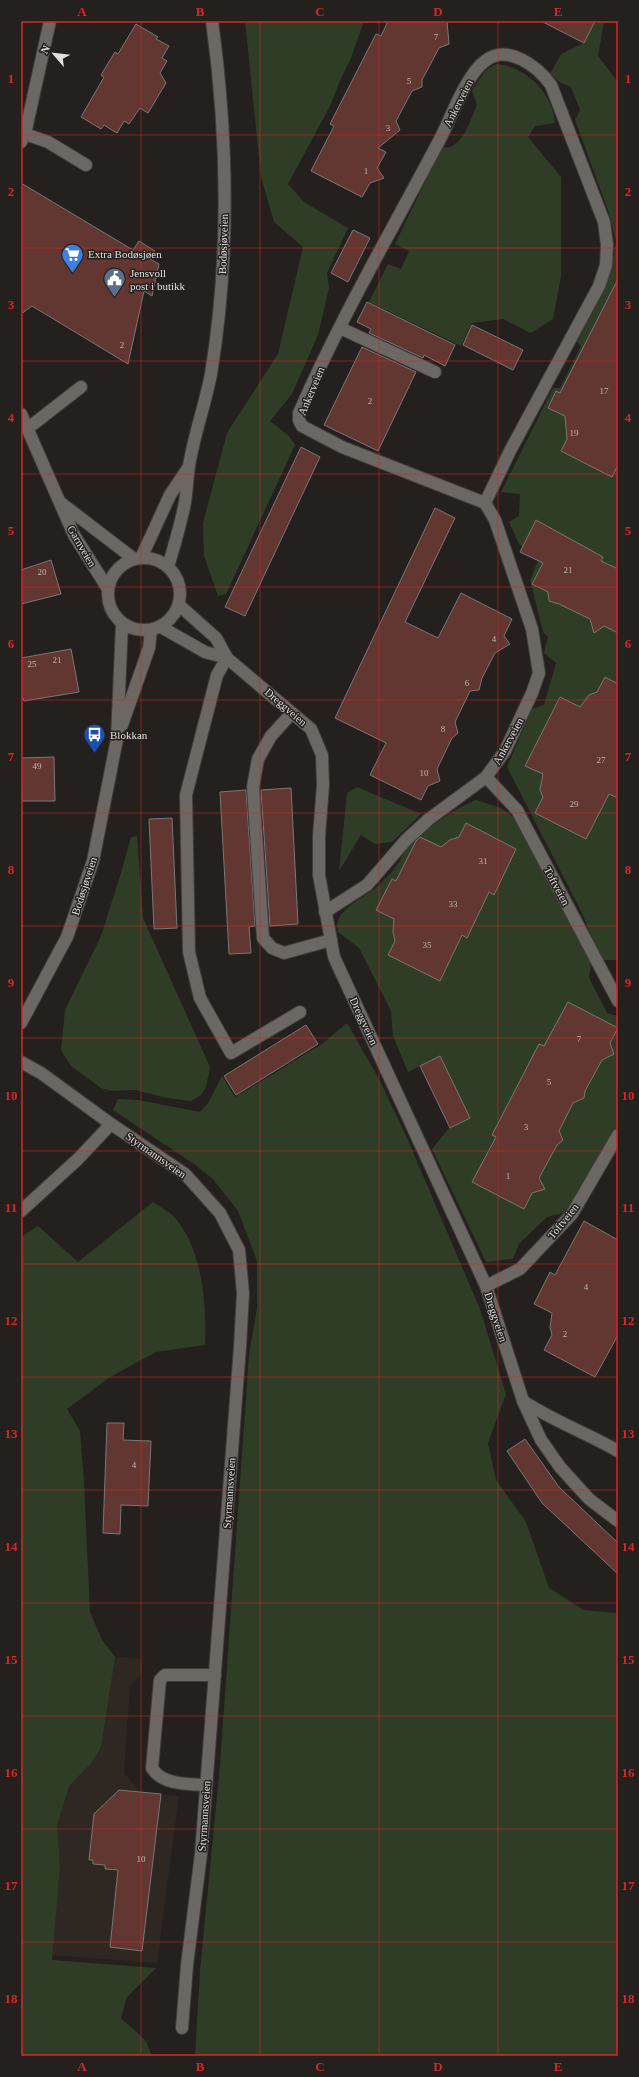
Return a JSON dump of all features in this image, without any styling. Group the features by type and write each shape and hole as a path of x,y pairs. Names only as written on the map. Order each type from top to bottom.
{"street":[{"path":"50,21 23,138 48,142 86,165"},
{"name":"Bodøsjøveien","path":"168,567 185,503 189,465 210,375 221,294 225,225 219,71 212,21"},
{"name":"Ankerveien","path":"325,912 367,885 406,840 430,818 486,777 505,751 532,693 538,673 536,650 525,605 495,520 485,503 342,447 302,426 299,420 299,413 340,328 475,71 485,60 506,54 530,64 542,73 551,85 604,222 607,245 606,265 599,286 588,310 510,451 485,503"},
{"path":"340,328 435,372"},
{"path":"27,429 80,387"},
{"name":"Garnveien","path":"21,414 74,535 108,589"},
{"name":"Bodøsjøveien","path":"138,558 170,495 189,465"},
{"name":"Garnveien","path":"58,501 138,558"},
{"path":"138,558 151,558 168,567 175,575 179,584 179,605 169,621 156,628 131,628 122,623 113,614 108,602 108,589 116,570 124,563 138,558"},
{"name":"Dreggveien","path":"179,605 216,638 227,658 311,729 322,755 323,785 319,836 319,875 334,957 486,1286 523,1401 541,1440 560,1467 589,1499 618,1521"},
{"name":"Bodøsjøveien","path":"117,739 122,623"},
{"name":"Bodøsjøveien","path":"21,1023 67,937 81,900 93,861 117,739 156,628"},
{"name":"Dreggveien","path":"156,628 205,652 227,658"},
{"path":"227,658 217,675 186,795 189,952 200,998 231,1053 300,1012"},
{"path":"292,713 271,736 258,759 253,787 263,938 272,948 284,953 330,940"},
{"name":"Toftveien","path":"486,777 517,810 618,1001"},
{"name":"Styrmannsveien","path":"21,1062 41,1073 111,1124 185,1174 220,1213 239,1250 243,1293 240,1347 201,1854 187,1965 182,2028"},
{"path":"21,1211 78,1159 111,1124"},
{"name":"Toftveien","path":"486,1286 520,1269 572,1214 618,1135"},
{"path":"523,1401 543,1414 597,1439 618,1451"},
{"path":"206,1785 182,1784 164,1779 156,1775 152,1768 160,1680 165,1675 215,1675"}],"shaded area":[{"path":"21,1652 90,1662 121,1657 143,1659 142,1674 130,1686 124,1773 141,1793 179,1796 157,1963 21,1953"}],"green space":[{"path":"245,21 364,21 351,58 330,106 288,184 304,202 348,228 327,273 329,288 318,335 292,394 270,421 289,436 295,445 226,594 218,596 204,556 203,523 227,433 278,354 303,247 274,222 261,177"},
{"path":"595,21 604,21 598,56 618,82 618,962 615,960 601,960 582,913 507,767 532,709 544,705 556,663 544,653 548,637 543,632 530,580 538,561 519,544 509,522 519,516 520,494 501,492 553,388 560,388 581,346 577,342 596,306 612,266 616,241 609,213 575,120 580,110 571,87 561,83 550,74 561,54 584,43"},
{"path":"496,64 518,70 536,83 549,101 553,112 555,123 535,126 528,137 561,177 561,276 553,319 531,333 503,319 472,323 461,346 369,302 388,264 401,269 409,251 395,244 442,147 449,147 455,144 465,133 477,105 472,91 485,71"},
{"path":"357,787 421,814 392,842 375,844 361,835 339,871 347,793"},
{"path":"476,800 501,808 517,820 591,963 589,978 607,1013 618,1016 618,1124 602,1156 567,1212 547,1217 519,1244 513,1259 486,1262 432,1149 449,1128 470,1118 440,1056 408,1072 393,1036 391,1011 359,948 338,932 337,924 340,917 351,905 374,890 390,874 404,852 414,840 450,814"},
{"path":"137,836 143,918 210,1067 206,1087 201,1095 191,1101 167,1098 136,1090 113,1091 101,1088 71,1066 61,1050 65,1010 101,936 131,837"},
{"path":"347,1023 379,1079 407,1138 480,1309 506,1394 488,1443 496,1480 526,1522 549,1588 584,1610 618,1613 618,2056 195,2056 200,1971 220,1765 249,1355 257,1308 257,1261 238,1211 213,1179 194,1164 113,1110 118,1099 138,1100 200,1112 208,1103 222,1076 235,1097 322,1044"},
{"path":"153,1202 171,1214 181,1226 190,1241 196,1258 203,1294 205,1312 205,1345 156,1352 110,1377 67,1409 80,1431 90,1612 102,1640 115,1657 101,1747 92,1762 69,1786 57,1825 60,1866 52,1960 156,1968 127,1997 121,2018 146,2041 152,2056 21,2056 21,1237 38,1226 78,1262"}],"building":[{"path":"388,21 447,21 449,44 439,48 422,80 422,87 412,91 396,121 400,130 378,148 386,152 377,168 384,178 370,183 362,197 311,171 334,126 330,124 376,34 381,36"},
{"path":"541,21 595,21 584,43"},
{"path":"136,24 158,37 156,39 169,46 162,58 167,61 160,73 166,83 148,113 140,108 129,124 124,121 117,133 104,125 101,129 81,117 104,77 101,75 115,52 118,54"},
{"path":"21,183 133,250 139,241 155,251 150,259 159,264 152,296 144,291 128,364 32,306 21,314"},
{"path":"353,230 370,238 348,282 331,273"},
{"path":"618,279 618,465 612,477 561,451 567,439 565,416 548,408 556,391 560,393"},
{"path":"367,302 455,345 445,366 424,355 423,358 369,333 371,329 357,322"},
{"path":"472,325 523,350 513,370 463,345"},
{"path":"362,347 416,372 378,451 324,425"},
{"path":"301,447 320,457 245,616 225,607"},
{"path":"435,508 455,518 405,622 438,638 461,593 512,619 504,636 510,644 495,653 482,678 479,690 470,691 455,722 458,733 452,738 437,769 440,781 428,786 421,800 370,775 386,743 335,718"},
{"path":"536,520 603,557 601,561 618,569 618,633 604,626 594,633 590,619 559,604 549,601 548,592 532,584 543,563 520,552"},
{"path":"51,560 61,594 21,604 21,570"},
{"path":"71,649 79,692 24,701 23,698 21,698 21,658"},
{"path":"605,677 618,684 618,798 609,794 586,839 535,813 543,797 540,790 543,774 525,766 560,697 580,707 589,695 597,692"},
{"path":"54,757 55,801 22,801 21,758"},
{"path":"291,788 298,924 270,926 261,790"},
{"path":"246,790 255,926 249,927 251,953 229,954 220,792"},
{"path":"172,818 177,928 154,929 149,819"},
{"path":"466,823 516,849 494,895 489,892 467,938 462,935 440,981 388,955 395,941 393,932 394,919 376,910 392,879 396,881 416,841 420,837 441,847 450,840 459,837"},
{"path":"568,1002 618,1028 610,1043 614,1054 602,1060 585,1091 584,1098 573,1103 559,1131 563,1140 557,1145 539,1178 545,1189 532,1193 524,1209 472,1182 496,1137 492,1135 539,1044 544,1046"},
{"path":"306,1025 318,1044 236,1095 224,1076"},
{"path":"440,1056 470,1118 450,1128 420,1066"},
{"path":"584,1221 618,1240 618,1335 595,1377 544,1350 552,1335 550,1327 552,1313 534,1304 550,1272 555,1275"},
{"path":"107,1423 124,1423 123,1440 151,1441 148,1506 121,1505 120,1534 103,1533"},
{"path":"525,1439 559,1487 618,1543 618,1574 542,1503 507,1451"},
{"path":"119,1790 161,1794 142,1951 110,1947 118,1870 105,1869 105,1865 93,1864 93,1860 89,1860 94,1814"}],"place":[{"name":"Extra Bodøsjøen","path":"73,274"},
{"name":"Jensvoll post i butikk","path":"114,298"},
{"name":"Blokkan","path":"94,754"}]}
